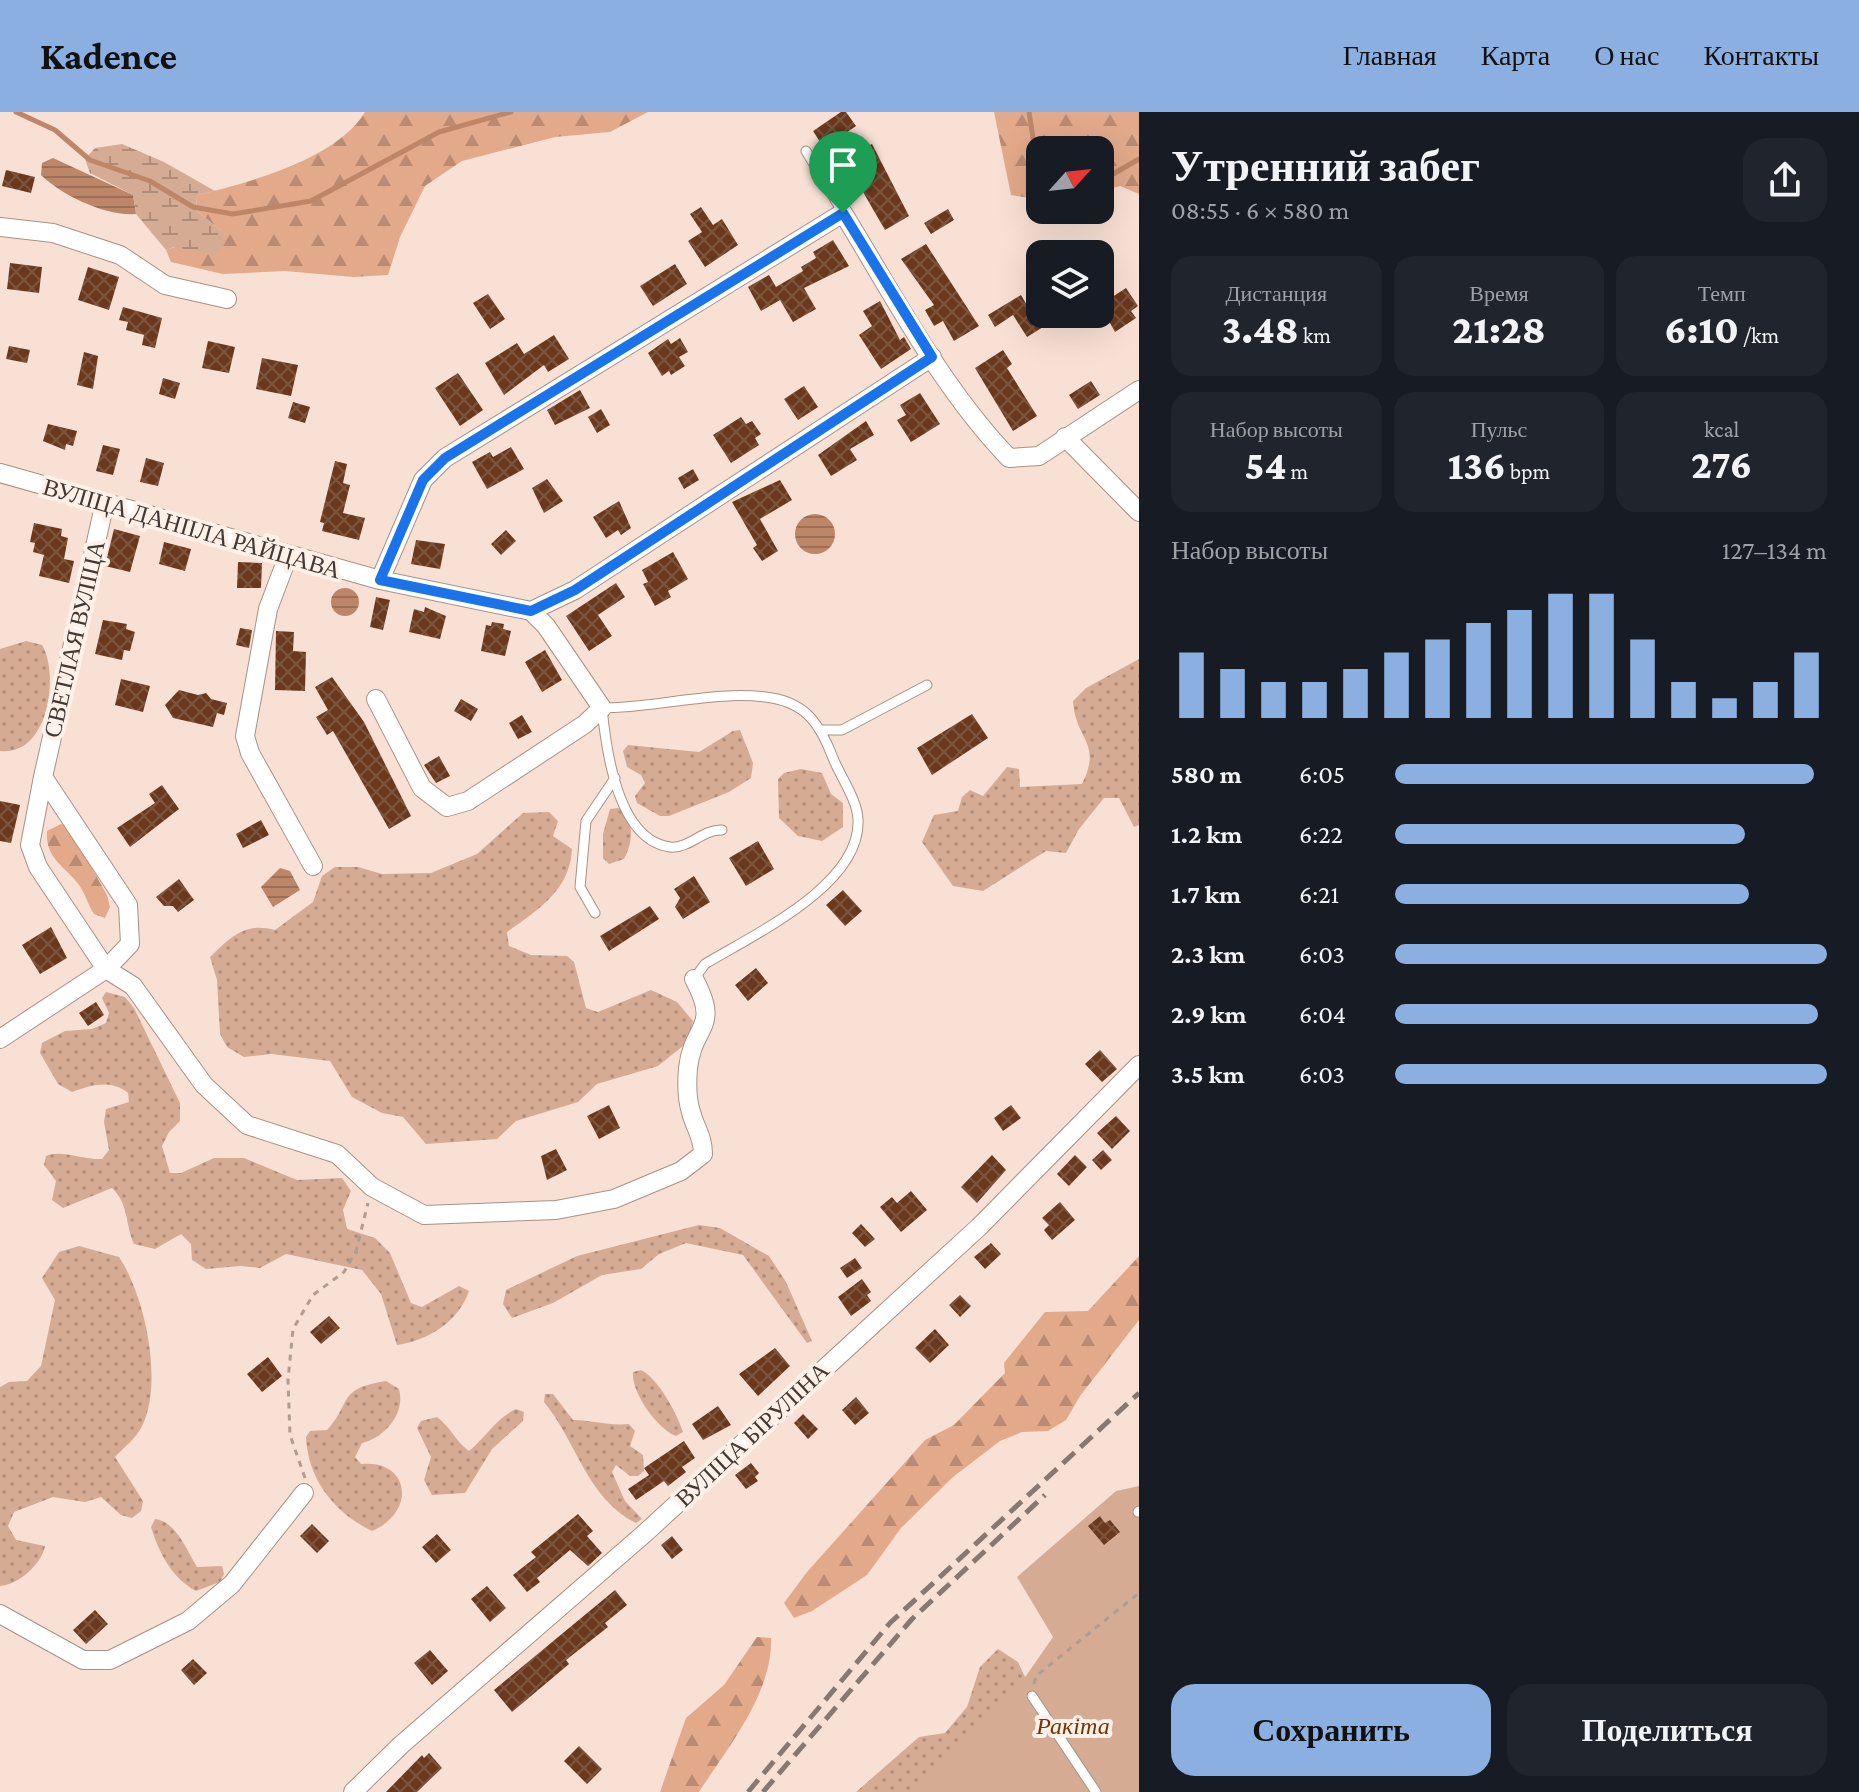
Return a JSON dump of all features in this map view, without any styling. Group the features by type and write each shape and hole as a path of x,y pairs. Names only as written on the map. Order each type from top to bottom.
{"street":[{"path":"380,580 423,480 445,458 843,213 932,357 986,433 1009,458 1039,456 1139,390"},
{"path":"0,227 53,233 120,255 165,285 227,299"},
{"path":"376,699 422,788 447,807 468,801 585,724 602,708 546,626 531,611 575,590 932,357"},
{"path":"1065,437 1139,512"},
{"name":"ВУЛІЦА ДАНІІЛА РАЙЦАВА","path":"0,473 380,580 531,611"},
{"name":"СВЕТЛАЯ ВУЛІЦА","path":"105,502 30,845 38,867 106,969 133,986 204,1085 247,1125 337,1154 372,1187 424,1215 556,1210 614,1199 681,1171 703,1154 703,1138 690,1112 688,1069 692,1049 706,1025 707,1002 694,979"},
{"path":"288,556 268,609 245,736 250,753 313,866"},
{"path":"0,1039 106,969 130,944 128,905 43,777"},
{"name":"ВУЛІЦА БІРУЛІНА","path":"353,1792 401,1745 644,1534 979,1227 1139,1065"},
{"path":"0,1614 83,1660 110,1660 188,1621 232,1584 304,1493"}],"lane":[{"path":"806,151 843,213"},
{"path":"823,730 842,730 927,685"},
{"path":"694,979 705,964 808,901 855,846 859,817 823,730 812,716 793,704 771,698 602,708 615,778 629,816 653,842 680,847 711,829 722,830"},
{"path":"595,913 580,887 586,821 615,778"},
{"path":"1032,1696 1096,1792"}],"path":[{"path":"304,1493 305,1474 290,1435 288,1380 293,1329 313,1295 344,1272 356,1251 372,1187"},
{"path":"1032,1696 1036,1676 1139,1593"}],"green space":[{"path":"365,112 648,112 610,132 555,137 462,161 425,186 400,237 388,275 353,277 285,271 223,274 171,262 166,250 221,231 196,210 197,195 265,176 313,156 352,129"},
{"path":"994,112 1139,112 1139,194 1120,186 1114,188 1114,136 1026,136 1026,198 1011,195"},
{"path":"122,144 164,162 215,191 197,195 196,210 221,231 225,243 216,255 174,247 166,250 136,214 133,195 90,173 85,159 95,148"},
{"path":"26,641 42,645 47,658 50,675 46,712 29,741 16,749 0,751 0,649"},
{"path":"1139,659 1139,825 1134,827 1119,798 1104,798 1079,829 1066,853 1046,851 983,891 953,886 922,842 934,815 958,811 962,797 970,790 983,796 1007,767 1019,769 1020,787 1082,784 1090,759 1073,701 1086,688"},
{"path":"740,730 753,763 751,778 729,792 669,816 660,816 637,803 635,796 645,783 641,775 627,767 623,751 628,745 699,752 733,731"},
{"path":"801,769 822,773 831,794 843,803 843,827 822,841 798,836 779,818 778,779 784,773"},
{"path":"619,808 628,819 631,839 624,859 609,864 603,858 603,834 610,809"},
{"path":"549,812 558,821 553,836 572,849 570,863 550,898 507,932 509,946 531,955 567,956 574,962 586,1008 598,1012 651,990 677,1002 693,1021 688,1042 658,1066 597,1084 578,1102 516,1121 497,1139 426,1144 403,1117 382,1113 352,1097 330,1061 271,1054 244,1057 227,1047 220,1034 217,980 210,957 232,938 255,928 275,930 313,902 322,876 335,867 358,867 382,874 431,873 477,854 523,813"},
{"path":"61,824 69,828 107,895 110,907 105,918 94,914 79,885 49,849 47,831"},
{"path":"106,992 125,997 134,1008 180,1103 180,1121 169,1132 162,1146 170,1173 181,1173 214,1158 244,1158 297,1180 342,1178 351,1191 343,1210 347,1229 375,1238 390,1253 411,1303 422,1307 459,1286 469,1291 458,1312 431,1334 397,1345 381,1294 362,1270 286,1254 260,1268 206,1269 192,1260 191,1244 181,1234 155,1249 134,1244 124,1207 112,1188 63,1208 52,1200 56,1181 44,1165 46,1156 58,1154 102,1159 109,1150 104,1122 106,1109 129,1102 128,1093 115,1086 94,1086 72,1092 58,1084 40,1053 42,1043 65,1031 92,1029 106,1023 109,1013 102,998"},
{"path":"699,1225 720,1228 769,1256 786,1282 812,1341 807,1343 743,1255 686,1243 659,1254 641,1269 602,1275 553,1303 512,1318 503,1304 506,1290 577,1256"},
{"path":"79,1246 119,1257 137,1293 143,1315 151,1362 149,1406 138,1433 115,1457 143,1501 141,1511 132,1518 121,1515 101,1497 85,1502 53,1497 14,1512 8,1526 16,1540 45,1546 39,1560 28,1572 14,1582 0,1586 0,1387 9,1382 27,1381 41,1366 55,1300 42,1278 59,1252"},
{"path":"1139,1256 1139,1320 1080,1396 1066,1420 1048,1431 1022,1432 1000,1441 953,1477 901,1528 867,1575 812,1611 794,1618 784,1603 807,1572 925,1440 954,1425 1005,1373 1004,1363 1045,1312 1088,1311"},
{"path":"641,1370 661,1389 683,1432 676,1436 669,1432 647,1409 633,1380 633,1372"},
{"path":"386,1381 399,1389 396,1416 378,1436 362,1443 355,1457 361,1464 390,1470 402,1488 401,1500 396,1512 372,1531 346,1515 326,1493 312,1467 306,1437 310,1431 327,1430 348,1398 359,1388"},
{"path":"545,1394 553,1394 573,1420 629,1424 635,1431 630,1446 643,1455 644,1471 638,1476 630,1476 616,1465 612,1472 625,1501 642,1519 636,1523 619,1513 594,1485 544,1402"},
{"path":"516,1409 524,1412 523,1421 492,1449 465,1493 432,1495 424,1480 431,1457 417,1428 421,1421 437,1417 469,1451"},
{"name":"Ракіта","path":"1139,1486 1139,1792 911,1792 1012,1696 1053,1637 1017,1577 1116,1491"},
{"path":"155,1519 175,1531 197,1567 222,1566 224,1574 220,1582 196,1591 180,1579 158,1546 151,1527"},
{"path":"757,1637 771,1638 770,1659 765,1679 747,1719 699,1792 660,1792 686,1718 724,1685"},
{"path":"998,1649 1018,1662 1026,1679 1016,1710 928,1792 856,1792 919,1737 945,1733 967,1707 980,1667"}],"shaded area":[{"path":"53,158 133,195 136,214 98,208 60,190 41,175 42,163"},
{"path":"815,514 829,520 835,534 829,548 815,554 801,548 795,534 801,520"},
{"path":"345,588 355,592 359,602 355,612 345,616 335,612 331,602 335,592"},
{"path":"280,868 290,871 300,890 273,907 261,887"}],"building":[{"path":"841,112 846,112 856,126 824,148 813,131"},
{"path":"872,144 909,216 885,230 863,192 859,195 845,170 860,162 855,153"},
{"path":"6,170 35,177 31,193 2,186"},
{"path":"701,207 713,225 722,219 738,245 705,267 688,241 702,232 690,214"},
{"path":"948,209 954,220 931,234 924,223"},
{"path":"833,240 849,266 804,288 816,309 793,322 780,300 761,311 748,287 769,275 776,287 803,271 801,267 816,258 813,252"},
{"path":"926,244 979,326 954,341 943,321 934,326 925,310 934,305 901,259"},
{"path":"10,263 42,267 39,293 7,289"},
{"path":"675,264 687,284 653,306 640,286"},
{"path":"88,267 119,277 109,310 78,300"},
{"path":"1126,288 1138,306 1131,311 1136,318 1115,332 1113,328 1114,296"},
{"path":"488,294 505,319 490,329 473,303"},
{"path":"1021,295 1026,304 1026,328 1041,328 1027,337 1013,315 995,327 988,315"},
{"path":"880,301 900,340 904,337 911,349 881,369 859,335 872,326 863,311"},
{"path":"123,307 162,318 155,348 142,345 144,335 126,330 128,322 119,320"},
{"path":"554,335 569,359 548,372 544,365 504,395 485,363 517,343 524,354"},
{"path":"680,338 688,352 679,357 685,366 671,375 669,371 662,376 648,353 668,339 671,344"},
{"path":"208,341 235,347 229,373 202,368"},
{"path":"9,346 30,350 27,363 6,359"},
{"path":"1003,350 1012,364 1007,368 1037,416 1013,431 975,368"},
{"path":"84,352 98,356 93,389 77,385"},
{"path":"262,358 298,365 291,396 256,389"},
{"path":"458,373 483,410 460,426 435,388"},
{"path":"163,378 180,383 175,399 159,394"},
{"path":"1091,381 1100,395 1078,409 1069,395"},
{"path":"804,386 818,407 798,420 784,399"},
{"path":"580,390 590,408 555,425 547,410"},
{"path":"920,393 940,424 911,442 897,420 906,415 900,405"},
{"path":"293,402 310,407 305,423 288,418"},
{"path":"601,409 610,425 597,433 588,417"},
{"path":"741,417 746,424 752,421 761,434 755,438 759,445 731,463 713,435"},
{"path":"866,421 874,435 850,449 857,460 831,476 818,455"},
{"path":"48,424 77,431 73,446 66,444 65,450 43,441"},
{"path":"103,445 120,449 113,475 96,471"},
{"path":"511,447 524,469 487,489 472,462 490,452 493,457"},
{"path":"146,458 164,463 158,486 140,482"},
{"path":"335,461 347,464 343,483 350,485 343,513 365,518 359,540 322,531 324,523 320,522"},
{"path":"693,469 699,480 684,489 678,478"},
{"path":"547,479 563,501 544,513 532,488"},
{"path":"780,480 792,500 760,519 778,551 762,561 753,548 757,545 732,502"},
{"path":"619,501 631,528 621,535 618,530 606,538 593,517"},
{"path":"34,523 62,529 61,536 68,538 64,559 74,561 69,583 39,576 44,555 33,552 35,543 30,542"},
{"path":"114,529 140,536 130,572 105,566"},
{"path":"506,530 516,541 501,555 491,544"},
{"path":"416,540 445,544 440,569 411,564"},
{"path":"164,542 191,549 185,571 159,564"},
{"path":"673,552 688,579 668,591 671,597 655,606 643,584 648,582 642,570"},
{"path":"238,562 262,563 261,588 237,588"},
{"path":"616,583 625,597 598,615 612,636 589,651 566,616"},
{"path":"376,597 390,600 383,630 370,627"},
{"path":"425,607 446,616 440,639 409,632 414,609 424,612"},
{"path":"103,620 127,624 126,629 135,632 130,651 124,650 122,660 95,654"},
{"path":"492,622 504,624 503,629 511,631 505,656 481,651 486,625 491,626"},
{"path":"240,628 252,630 249,648 236,645"},
{"path":"276,631 294,632 293,651 306,652 305,691 275,690"},
{"path":"545,650 562,680 542,692 525,662"},
{"path":"332,677 364,722 411,816 389,829 333,731 327,735 316,717 328,710 315,687"},
{"path":"121,679 150,686 143,712 115,705"},
{"path":"179,690 198,695 206,693 211,699 227,703 224,715 217,713 213,727 173,718 165,705"},
{"path":"461,699 478,709 471,721 454,711"},
{"path":"972,714 988,738 932,775 917,748"},
{"path":"522,715 532,732 518,739 509,723"},
{"path":"439,756 450,776 436,783 424,765"},
{"path":"162,785 179,809 130,847 117,828 155,803 149,794"},
{"path":"0,801 20,805 11,843 0,841"},
{"path":"261,820 269,835 243,848 236,834"},
{"path":"758,841 774,869 746,886 729,858"},
{"path":"694,876 710,902 683,919 675,907 680,898 674,889"},
{"path":"179,879 194,900 178,912 173,906 164,906 156,897"},
{"path":"843,890 862,911 845,926 826,905"},
{"path":"650,906 659,919 609,951 600,936"},
{"path":"51,927 67,958 40,974 22,945"},
{"path":"756,968 768,983 748,1001 735,985"},
{"path":"96,1002 104,1015 88,1026 79,1013"},
{"path":"1100,1050 1117,1069 1102,1082 1085,1064"},
{"path":"609,1105 620,1128 599,1139 587,1116"},
{"path":"1011,1105 1021,1118 1003,1131 994,1118"},
{"path":"1116,1116 1130,1131 1112,1149 1097,1133"},
{"path":"556,1149 567,1170 547,1180 541,1156"},
{"path":"1103,1150 1112,1160 1101,1170 1092,1160"},
{"path":"992,1155 1006,1170 977,1203 961,1187"},
{"path":"1075,1155 1087,1167 1069,1186 1057,1174"},
{"path":"911,1191 927,1210 901,1232 880,1207 892,1197 897,1203"},
{"path":"1060,1202 1075,1220 1052,1240 1044,1230 1049,1225 1042,1218"},
{"path":"861,1224 875,1239 865,1247 852,1233"},
{"path":"991,1243 1001,1254 985,1269 974,1257"},
{"path":"855,1258 862,1268 847,1278 840,1268"},
{"path":"862,1279 871,1292 867,1295 871,1301 851,1316 838,1297"},
{"path":"960,1295 971,1306 960,1317 949,1305"},
{"path":"329,1316 340,1328 321,1344 310,1332"},
{"path":"935,1329 949,1345 930,1363 915,1348"},
{"path":"775,1348 790,1366 758,1396 739,1374"},
{"path":"268,1357 282,1376 262,1392 247,1374"},
{"path":"856,1397 869,1413 855,1425 842,1410"},
{"path":"718,1406 731,1425 703,1440 692,1424"},
{"path":"803,1414 818,1429 808,1439 794,1423"},
{"path":"684,1441 695,1458 682,1467 686,1472 668,1486 664,1481 636,1500 628,1489 649,1475 644,1468"},
{"path":"751,1463 759,1473 755,1477 758,1481 746,1489 735,1475"},
{"path":"578,1514 593,1531 587,1536 602,1553 588,1566 570,1550 537,1578 540,1582 527,1592 513,1575 536,1557 531,1552"},
{"path":"1100,1516 1105,1523 1110,1520 1120,1532 1104,1545 1088,1526"},
{"path":"312,1524 329,1541 317,1553 300,1536"},
{"path":"437,1534 451,1550 436,1563 422,1547"},
{"path":"672,1536 683,1550 672,1559 661,1545"},
{"path":"487,1586 506,1608 490,1622 471,1599"},
{"path":"615,1590 627,1605 605,1623 608,1627 566,1660 569,1664 512,1712 494,1690"},
{"path":"95,1610 108,1624 86,1644 73,1630"},
{"path":"430,1650 448,1671 432,1685 414,1663"},
{"path":"193,1659 207,1673 194,1685 181,1670"},
{"path":"579,1746 602,1769 587,1784 564,1761"},
{"path":"429,1753 442,1768 417,1792 386,1792 422,1755 424,1758"}],"waterway":[{"path":"16,112 55,130 90,160 150,181 193,207 233,214 311,201 439,132 511,112"},
{"path":"1029,112 1033,136"},
{"path":"1114,174 1139,159"}],"railway":[{"path":"748,1792 890,1623 1139,1393"},
{"path":"763,1792 912,1619 1045,1495"}],"route":[{"path":"843,213 932,357 575,590 531,611 380,580 423,480 445,458 843,213"}]}
